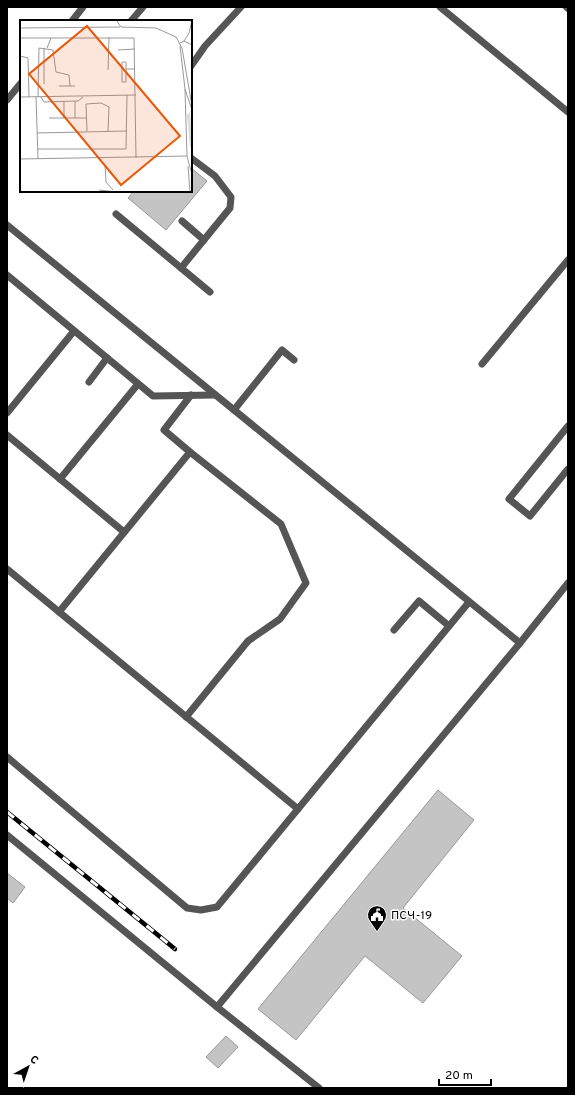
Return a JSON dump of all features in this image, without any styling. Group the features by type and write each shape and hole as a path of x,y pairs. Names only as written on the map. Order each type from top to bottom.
{"lane":[{"path":"73,20 83,7"},
{"path":"132,20 143,7"},
{"path":"192,65 205,46 240,7"},
{"path":"440,7 568,112"},
{"path":"7,100 20,84"},
{"path":"181,268 230,208 231,197 215,176 192,159"},
{"path":"116,214 210,292"},
{"path":"182,221 204,240"},
{"path":"7,225 520,643"},
{"path":"482,364 568,260"},
{"path":"7,275 153,396 215,395"},
{"path":"7,413 74,331"},
{"path":"234,410 282,350 294,360"},
{"path":"89,382 107,358"},
{"path":"60,479 138,384"},
{"path":"186,717 248,641 280,619 306,583 280,524 164,430 191,395"},
{"path":"568,426 509,498 530,516 568,470"},
{"path":"7,435 124,532"},
{"path":"59,612 190,452"},
{"path":"7,569 298,809"},
{"path":"217,1007 520,643 568,583"},
{"path":"394,630 419,601 449,626"},
{"path":"7,757 187,908 201,910 217,907 469,602"},
{"path":"7,835 217,1007 319,1088"}],"building":[{"path":"192,169 207,181 166,230 128,198 133,192 192,192"},
{"name":"ПСЧ-19","path":"438,790 474,820 403,908 462,956 423,1003 365,956 296,1040 258,1009"},
{"path":"7,873 25,887 13,903 7,898"},
{"path":"226,1036 238,1047 218,1068 206,1057"}],"railway":[{"path":"7,812 175,949"}],"place":[{"name":"ПСЧ-19","path":"377,932"}]}
